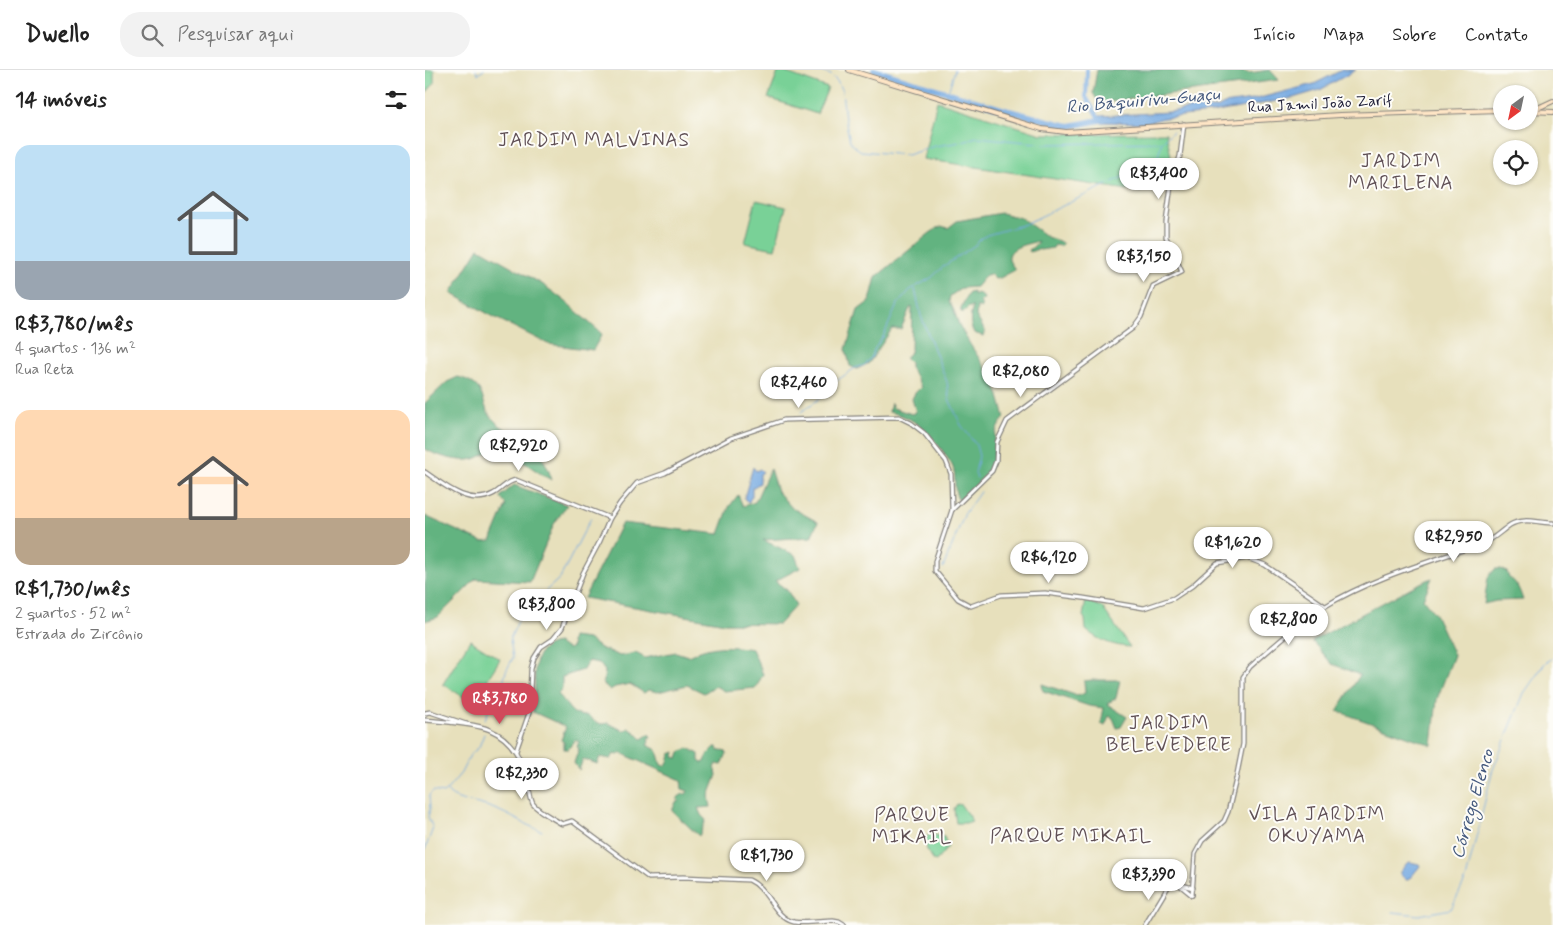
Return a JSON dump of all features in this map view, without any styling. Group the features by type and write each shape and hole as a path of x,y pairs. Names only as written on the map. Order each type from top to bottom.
{"main road":[{"name":"Rua Jamil João Zarif","path":"849,70 1042,129 1055,131 1121,130 1184,124 1340,115 1493,110"},
{"path":"1538,108 1553,100"},
{"path":"1538,111 1553,112"}],"street":[{"path":"952,510 979,486 992,471 996,461 997,442 1007,421 1136,325 1153,286 1182,272 1166,238 1166,232 1171,186 1182,145 1184,124"},
{"path":"516,751 529,713 531,669 534,658 541,647 553,639 562,628 583,573 610,518 620,503 637,483 665,473 731,438 783,420 899,417 911,422 924,433 949,467 951,474 952,510 935,561 935,571 967,606 975,606 1001,595 1045,593 1075,596 1144,608 1174,598 1192,586 1217,563 1247,558 1265,565 1325,606"},
{"path":"425,472 462,495 473,498 491,496 511,481 516,480 610,518"},
{"path":"1145,925 1168,887 1171,878 1192,895 1195,854 1202,841 1224,822 1228,812 1243,744 1243,677 1254,662 1325,606 1356,591 1398,573 1487,542 1519,521 1553,523"},
{"path":"425,713 430,712 469,725"},
{"path":"425,720 469,725 489,729 498,734 516,751 525,773 533,803 562,824 572,821 647,878 749,880 764,892 779,913 793,922 833,921 844,925"},
{"path":"1168,887 1175,881"},
{"path":"1180,885 1193,888"}],"green space":[{"path":"425,70 434,70 434,84 425,94"},
{"path":"779,70 828,88 817,114 768,98"},
{"path":"1097,70 1232,70 1249,73 1270,70 1279,80 1099,103 1093,93"},
{"path":"937,101 1041,134 1166,133 1171,156 1154,179 1141,192 923,159"},
{"path":"756,200 786,207 775,249 745,243"},
{"path":"1001,213 1021,218 1047,237 1063,244 1061,246 1055,245 1053,248 1038,249 1030,252 1029,250 1038,241 1019,246 1009,255 1009,260 1015,270 995,279 990,274 986,275 976,287 962,288 950,296 949,302 960,327 996,388 1005,418 995,435 993,459 989,470 959,500 956,494 953,467 938,445 921,426 898,414 889,412 891,403 893,408 912,414 916,412 912,399 921,387 910,368 910,363 905,358 911,351 912,307 901,329 892,329 869,363 857,369 850,366 846,349 858,310 870,301 876,277 941,226 948,228 957,221"},
{"path":"479,248 542,284 565,301 602,334 593,350 548,344 451,293"},
{"path":"973,292 973,295 977,293 982,295 984,299 980,302 981,308 977,306 976,316 985,331 983,336 974,333 972,330 971,314 973,307 969,307 964,312 961,312 966,296"},
{"path":"458,377 475,385 490,415 497,423 526,442 537,452 545,463 552,480 513,456 500,451 490,452 474,459 462,460 442,456 425,449 425,403 447,382"},
{"path":"770,469 777,491 792,508 818,522 811,537 763,540 795,555 800,568 775,581 787,590 796,605 779,624 725,623 584,598 622,523 719,534 729,507 738,495 743,506 755,502"},
{"path":"514,485 567,505 554,524 530,582 476,579 438,617 425,621 425,516 482,542 491,541 506,505 500,497"},
{"path":"1495,569 1507,572 1509,578 1518,587 1523,600 1496,601 1484,604 1488,577"},
{"path":"1432,578 1423,599 1435,614 1454,655 1437,699 1432,745 1337,711 1360,675 1332,664 1312,641"},
{"path":"1086,601 1102,607 1130,647 1107,642 1086,630 1083,616"},
{"path":"572,637 588,639 600,648 620,656 636,653 645,658 676,652 688,656 719,647 752,649 763,674 756,688 724,691 715,686 704,693 687,685 658,692 648,690 644,693 630,684 610,690 603,684 605,671 599,663 588,661 583,670 562,677 562,688 558,694 574,713 589,716 597,723 608,723 624,731 629,728 642,739 649,734 651,737 648,738 649,742 647,745 657,750 661,765 665,766 670,754 675,752 674,757 678,758 680,752 688,748 699,754 699,761 702,763 705,762 707,755 715,747 717,747 718,751 724,750 727,753 722,765 716,764 714,768 717,775 709,796 711,807 698,808 706,820 699,836 672,811 676,802 679,801 677,798 688,791 682,789 681,780 621,753 618,755 614,754 611,759 600,757 597,764 583,759 579,770 574,763 579,748 577,747 579,741 575,740 568,749 564,749 564,742 561,740 566,727 533,712 535,669 539,655 549,646 557,643 568,649 572,647"},
{"path":"470,640 500,659 473,703 443,684"},
{"path":"1120,680 1116,698 1107,704 1127,717 1121,727 1117,728 1113,718 1109,716 1105,725 1101,723 1104,708 1089,706 1043,691 1042,684 1078,696 1085,693 1084,681"},
{"path":"957,804 961,805 972,821 956,823 954,809"},
{"path":"930,834 944,837 948,847 936,861 933,860 927,850 925,838"}],"water":[{"name":"Rio Baquirivu-Guaçu","path":"1342,70 1356,70 1320,90 1293,98 1212,113 1164,118 1146,123 1099,122 1096,118 1099,116 1169,112 1193,108 1217,108 1224,104 1252,100 1314,84"},
{"path":"753,467 756,471 760,469 763,472 760,474 760,483 752,488 752,496 748,503 744,498"},
{"path":"1410,862 1420,866 1406,880 1400,872"}],"waterway":[{"path":"476,70 478,74 484,70"},
{"path":"816,70 831,75 837,81 842,91 850,141 861,151 907,155 935,146 977,137 1046,144 1162,142 1173,131"},
{"name":"Rio Baquirivu-Guaçu","path":"874,70 1009,111 1060,124 1070,126 1104,119"},
{"path":"948,92 955,70"},
{"path":"1087,70 1086,97 1100,120"},
{"path":"801,412 826,394 835,382 855,368 865,365 883,337 897,305 910,290 931,278 944,266 987,235 1025,224 1152,163 1158,156 1162,142"},
{"path":"915,289 921,316 947,382 949,399 961,425 976,445 979,456 975,473 977,478"},
{"path":"943,568 965,513 980,492"},
{"path":"485,719 492,703 501,691 506,671 513,658 510,639 522,612 560,578 591,518"},
{"name":"Córrego Elenco","path":"1393,912 1419,915 1451,909 1466,879 1492,772 1524,693 1545,663 1553,658"},
{"path":"502,691 527,705"},
{"path":"425,850 433,828 428,817 430,809 429,795 433,791 443,793 446,791 461,773 470,755 479,747 484,734"},
{"path":"447,791 457,799 498,810 542,831"}],"district":[{"name":"JARDIM MALVINAS","path":"594,140"},
{"name":"JARDIM MARILENA","path":"1401,172"},
{"name":"JARDIM BELEVEDERE","path":"1169,734"},
{"name":"VILA JARDIM OKUYAMA","path":"1317,825"},
{"name":"PARQUE MIKAIL","path":"912,826"},
{"name":"PARQUE MIKAIL","path":"1071,836"}]}
